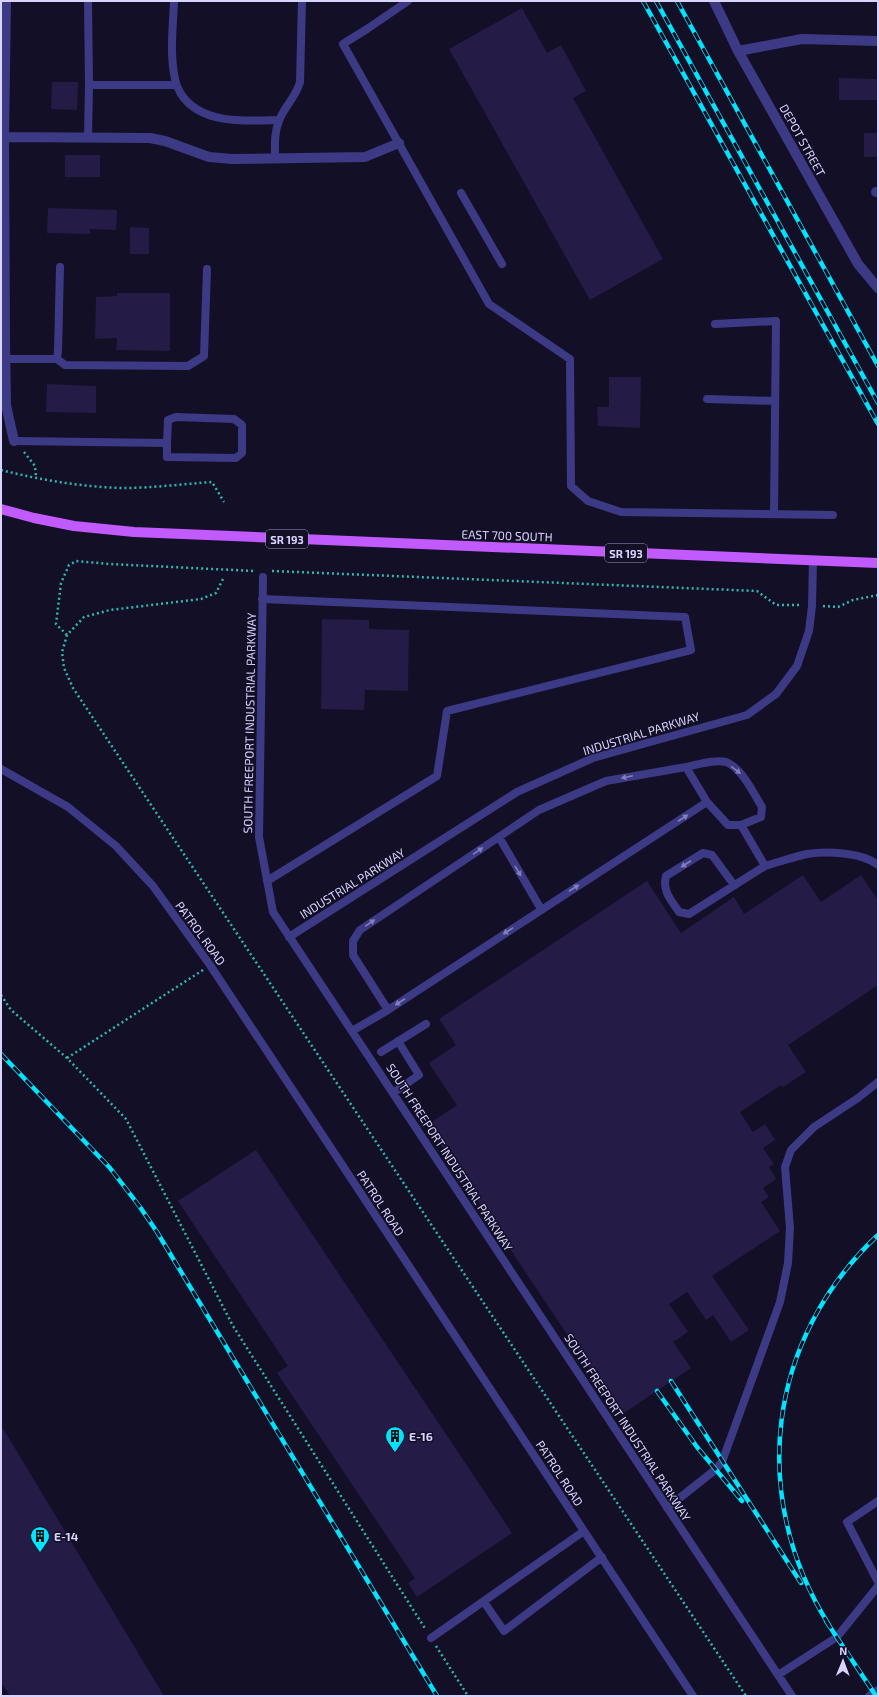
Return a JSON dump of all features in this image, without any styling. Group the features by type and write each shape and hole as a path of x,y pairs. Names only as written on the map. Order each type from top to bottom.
{"main road":[{"name":"EAST 700 SOUTH","path":"1,509 34,518 74,526 134,532 878,563"}],"street":[{"path":"6,1 3,73 3,342 6,359 6,405 14,441"},
{"name":"DEPOT STREET","path":"714,1 738,51 858,264 878,288"},
{"path":"738,51 802,39 878,41"},
{"path":"4,137 150,138 165,141 209,157 232,159 365,157 399,143"}],"lane":[{"path":"88,1 88,137"},
{"path":"174,1 172,62 176,85 186,101 204,114 227,119 279,120"},
{"path":"275,158 275,136 279,120 297,92 300,82 302,1"},
{"path":"408,1 343,44 489,304 570,359 571,486 588,501 621,512 833,515"},
{"path":"89,85 176,85"},
{"path":"461,193 502,264"},
{"path":"57,359 60,267"},
{"path":"6,359 57,359 65,365 188,366 204,356 207,269"},
{"path":"715,324 776,321 774,514"},
{"path":"707,399 775,401"},
{"path":"176,417 234,420 242,425 242,453 236,458 167,458 167,443 168,420 176,417"},
{"path":"14,441 167,443"},
{"name":"INDUSTRIAL PARKWAY","path":"290,937 517,792 593,758 748,715 776,694 797,666 809,631 812,606 813,560"},
{"name":"SOUTH FREEPORT INDUSTRIAL PARKWAY","path":"262,574 259,837 273,912 792,1696"},
{"path":"262,599 684,617 691,650 447,711 437,776 267,881"},
{"path":"388,1010 353,955 353,941 360,930 539,810 606,781 714,762 726,762 742,775 762,807 761,817 741,826 728,825 707,802 686,767"},
{"name":"PATROL ROAD","path":"1,769 68,807 116,846 153,886 210,965 693,1696"},
{"path":"352,1031 388,1010 707,802"},
{"path":"741,826 765,866"},
{"path":"499,837 541,909"},
{"path":"734,885 712,855 703,853 666,876 664,885 667,894 679,912 689,914 765,866 807,854 832,852 853,855 874,862 878,866"},
{"path":"381,1052 426,1024"},
{"path":"393,1093 420,1075 398,1041"},
{"path":"667,1508 715,1470 722,1462 780,1302 789,1256 790,1228 785,1167 790,1150 814,1127 858,1098 878,1082"},
{"path":"878,1502 847,1522 878,1582"},
{"path":"431,1638 584,1531"},
{"path":"484,1602 504,1631 602,1557"},
{"path":"778,1675 837,1637 878,1586"},
{"path":"869,1696 878,1690"}],"path":[{"path":"14,441 35,466 36,478"},
{"path":"1,470 73,484 124,488 212,482 224,502"},
{"path":"67,635 56,624 61,583 69,565 76,561 262,574"},
{"path":"269,571 757,591 776,605"},
{"path":"223,579 216,593 201,598 110,610 84,617 67,635 62,652 64,668 73,688 746,1696"},
{"path":"838,606 853,600 878,596"},
{"path":"67,1058 210,965"},
{"path":"1,996 11,1010 67,1058 126,1119 234,1326 468,1696"}],"building":[{"path":"522,8 547,53 561,45 586,91 573,98 663,259 590,300 449,49"},
{"path":"839,78 878,79 878,100 839,100"},
{"path":"52,82 78,82 77,110 51,109"},
{"path":"864,133 878,133 878,157 864,157"},
{"path":"65,155 100,155 100,177 65,177"},
{"path":"48,208 117,210 116,230 90,229 90,234 47,233"},
{"path":"130,227 149,228 149,254 130,254"},
{"path":"117,293 170,293 170,351 116,350 117,338 95,339 96,297 117,296"},
{"path":"609,377 641,377 640,428 598,426 597,407 609,407"},
{"path":"47,384 96,386 96,413 46,412"},
{"path":"322,619 369,620 369,629 409,630 408,691 365,690 364,710 321,709"},
{"path":"803,875 821,902 861,875 878,900 878,985 788,1045 806,1072 783,1087 781,1085 740,1112 753,1132 765,1124 775,1140 763,1148 774,1164 769,1167 776,1179 763,1188 769,1197 761,1202 780,1231 712,1276 749,1330 731,1342 713,1315 706,1320 687,1292 669,1304 688,1332 673,1342 691,1368 621,1415 427,1125 457,1105 429,1063 456,1045 439,1019 647,881 681,933 734,897 744,914"},
{"name":"E-16","path":"256,1150 512,1533 417,1597 408,1583 415,1578 277,1373 288,1366 178,1201"},
{"name":"E-14","path":"1,1425 164,1696 10,1696 1,1682"}],"railway":[{"path":"643,1 878,424"},
{"path":"656,1 878,403"},
{"path":"677,1 878,366"},
{"path":"1,1054 110,1168 157,1232 437,1696"},
{"path":"829,1625 803,1575 787,1524 780,1472 782,1421 792,1370 812,1322 841,1276 878,1235"},
{"path":"671,1381 801,1583"},
{"path":"657,1391 697,1447 742,1501"},
{"path":"826,1621 876,1696"}],"place":[{"name":"E-16","path":"395,1453"},
{"name":"E-14","path":"40,1553"}]}
